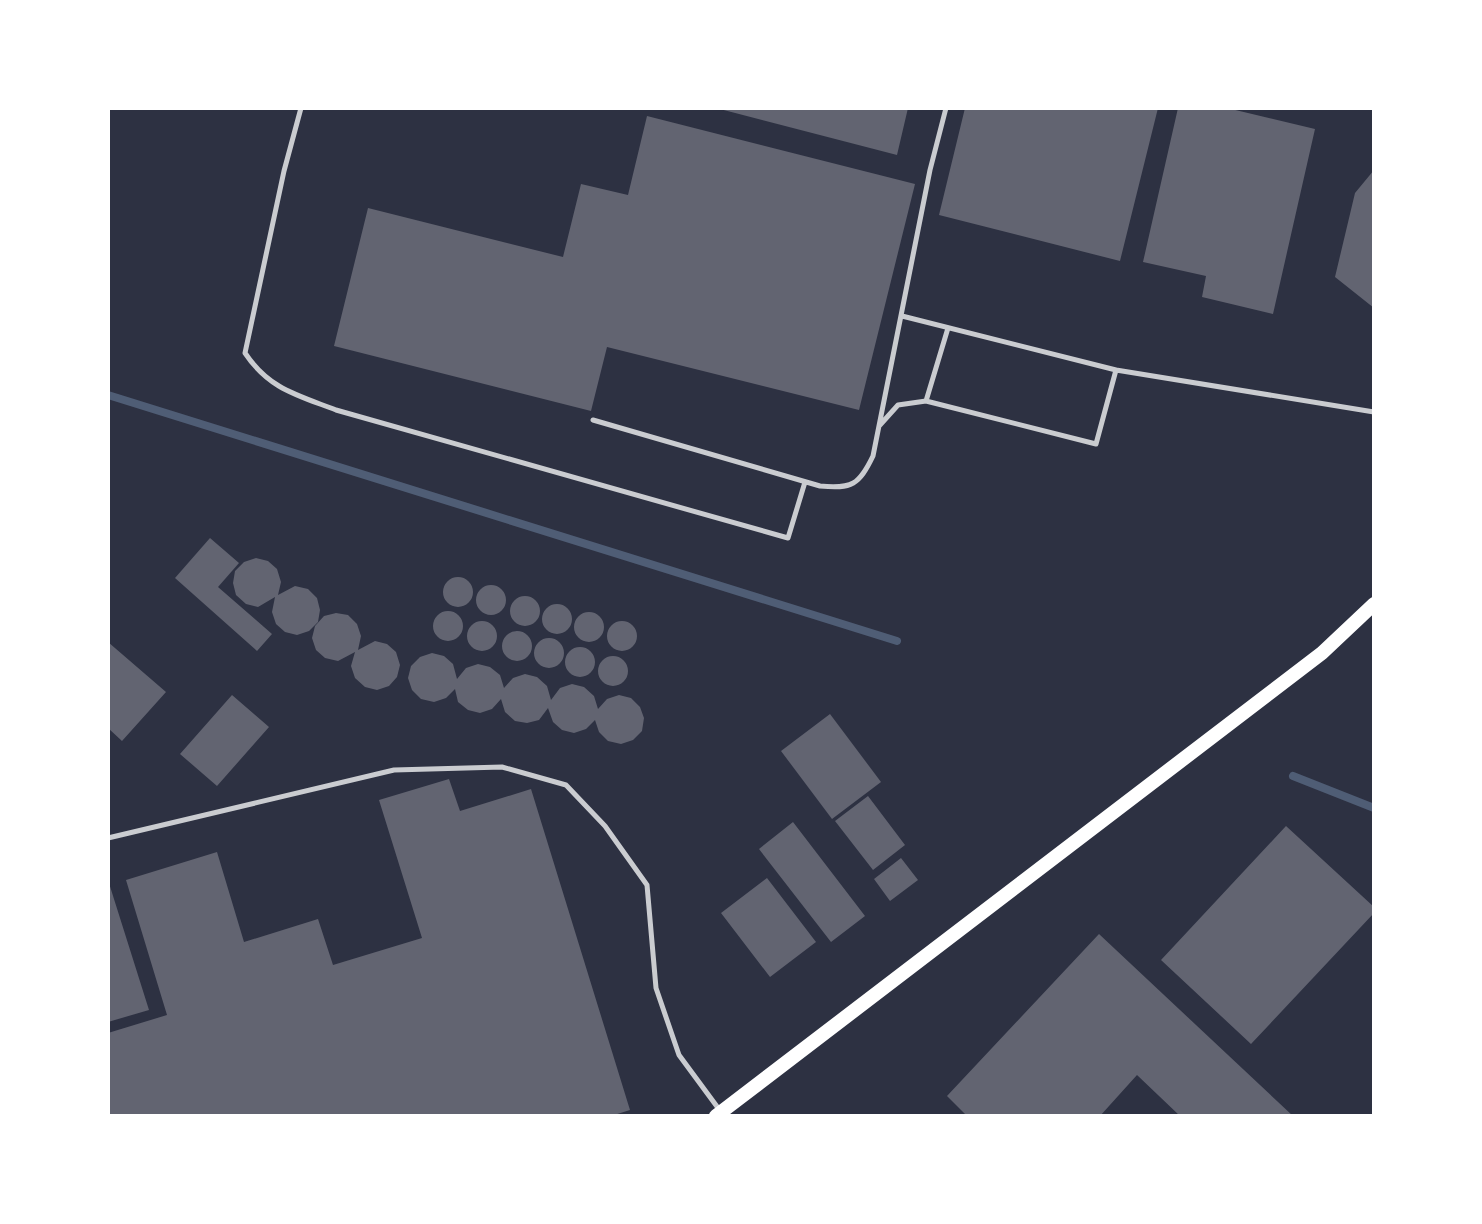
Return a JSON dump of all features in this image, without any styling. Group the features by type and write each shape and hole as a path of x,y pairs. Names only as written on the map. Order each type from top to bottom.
{"main road":[{"path":"718,1114 1322,653 1374,604"}],"lane":[{"path":"301,108 284,171 245,354 256,370 273,385 336,410 788,538 805,482"},
{"path":"593,420 805,482 844,488 862,477 873,456 930,170 946,108"},
{"path":"901,316 1116,370 1374,412"},
{"path":"926,401 948,328"},
{"path":"880,425 898,405 926,401 1096,444 1116,370"},
{"path":"108,838 394,770 502,767 566,785 605,826 647,885 656,988 679,1055 718,1114"}],"building":[{"path":"716,108 908,108 897,155"},
{"path":"965,108 1158,108 1120,261 939,215"},
{"path":"1178,108 1227,108 1315,129 1273,314 1202,297 1206,276 1143,262"},
{"path":"647,116 915,184 859,410 607,347 591,411 334,346 368,208 563,257 581,184 628,195"},
{"path":"1374,170 1374,308 1335,277 1355,193"},
{"path":"210,538 239,563 218,587 272,634 257,651 175,578"},
{"path":"256,558 268,561 277,569 281,582 278,595 295,586 308,589 317,598 320,610 318,622 309,631 297,635 285,632 276,624 272,612 275,597 258,607 246,604 236,595 233,583 235,571 244,562"},
{"path":"458,577 468,582 473,592 468,602 458,607 448,602 443,592 448,582"},
{"path":"491,585 497,586 505,594 505,606 497,614 491,615 485,614 477,606 476,600 477,594 485,586"},
{"path":"525,596 535,601 540,611 535,621 525,626 515,621 510,611 515,601"},
{"path":"557,604 567,609 572,619 567,629 557,634 547,629 542,619 547,609"},
{"path":"448,611 454,612 462,620 462,632 454,640 448,641 442,640 434,632 433,626 434,620 442,612"},
{"path":"589,612 599,617 604,627 599,637 589,642 579,637 574,627 579,617"},
{"path":"336,613 348,615 357,624 361,636 358,650 375,641 387,644 396,652 400,665 397,677 389,686 377,690 365,687 355,678 351,666 355,652 338,661 325,658 316,650 312,638 315,626 324,616"},
{"path":"482,621 488,622 496,630 496,642 488,650 482,651 476,650 468,642 467,636 468,630 476,622"},
{"path":"622,621 632,626 637,636 632,646 622,651 612,646 607,636 612,626"},
{"path":"517,631 527,636 532,646 527,656 517,661 507,656 502,646 507,636"},
{"path":"549,638 555,639 563,647 563,659 555,667 549,668 543,667 535,659 534,653 535,647 543,639"},
{"path":"108,642 166,692 122,741 108,728"},
{"path":"580,647 590,652 595,662 590,672 580,677 570,672 565,662 570,652"},
{"path":"432,653 444,656 453,664 457,679 466,668 478,664 490,667 500,675 504,688 513,678 525,674 537,677 547,686 551,700 560,688 572,684 584,687 594,696 598,709 607,699 619,695 631,698 640,707 644,718 642,731 633,740 621,744 608,741 599,732 595,720 586,729 574,733 562,730 553,722 548,708 539,720 527,723 515,721 505,712 501,699 492,709 480,713 468,710 458,702 455,689 446,698 434,702 421,699 412,690 408,678 411,666 420,657"},
{"path":"613,656 623,661 628,671 623,681 613,686 603,681 598,671 603,661"},
{"path":"232,695 269,727 217,786 180,754"},
{"path":"830,714 881,782 832,819 781,751"},
{"path":"449,779 460,811 531,789 630,1110 611,1116 108,1116 108,1033 167,1015 126,880 217,852 244,942 318,919 333,965 422,938 379,800"},
{"path":"868,796 905,845 873,870 835,821"},
{"path":"793,822 865,916 831,942 759,849"},
{"path":"1286,826 1374,907 1374,913 1251,1044 1161,960"},
{"path":"901,858 918,880 890,901 874,879"},
{"path":"767,878 816,942 770,977 721,913"},
{"path":"108,880 149,1010 108,1022"},
{"path":"1099,934 1293,1116 1180,1116 1137,1075 1100,1116 967,1116 947,1096"}],"waterway":[{"path":"108,395 897,641"},
{"path":"1293,776 1374,808"}]}
